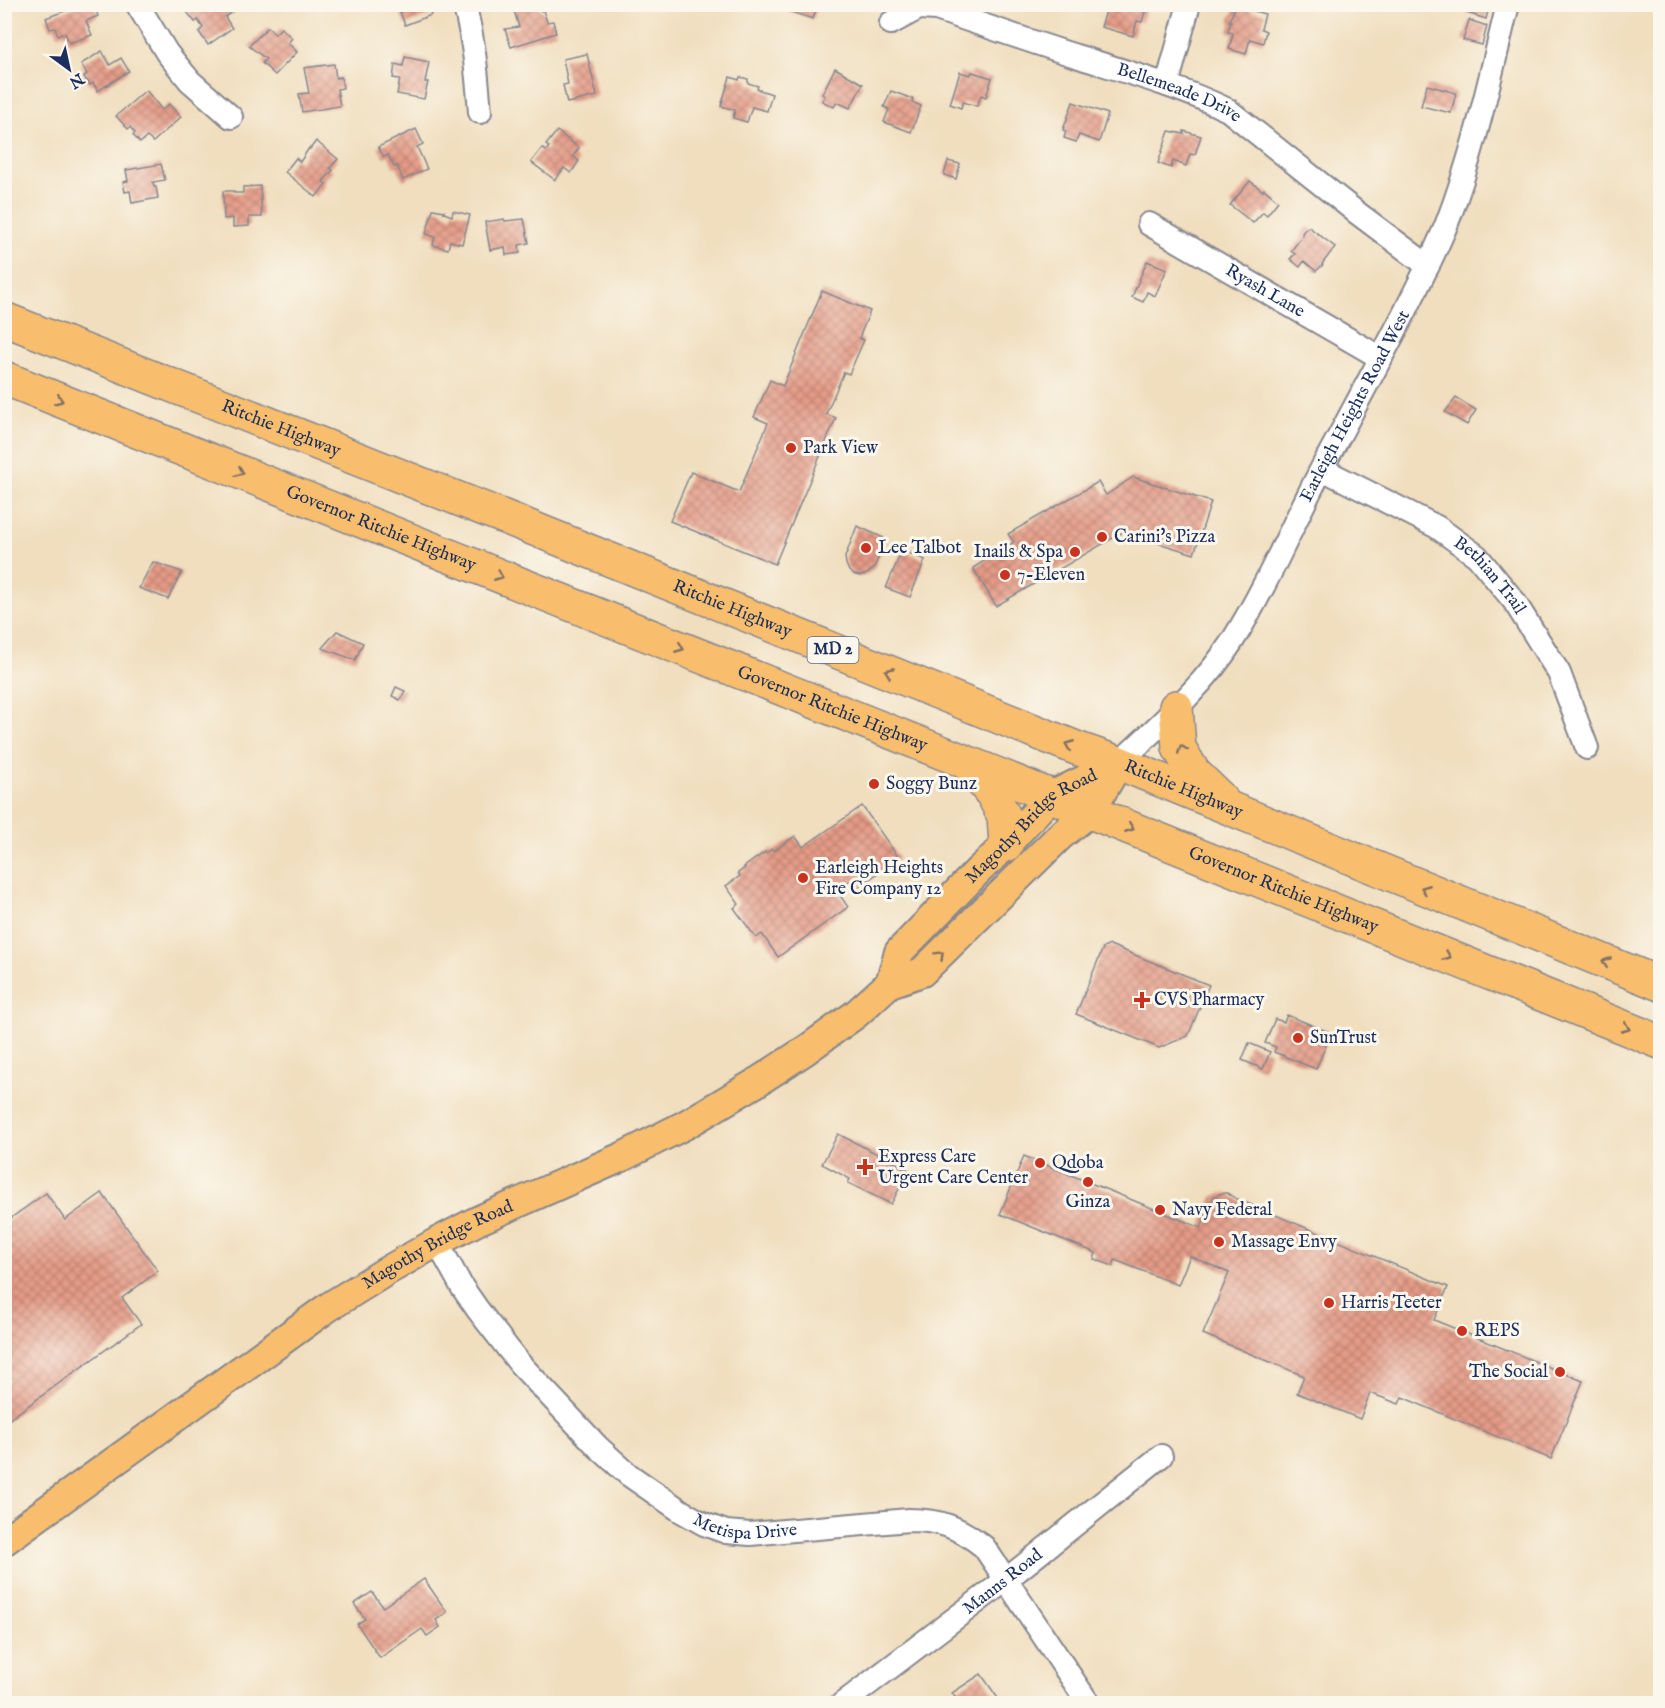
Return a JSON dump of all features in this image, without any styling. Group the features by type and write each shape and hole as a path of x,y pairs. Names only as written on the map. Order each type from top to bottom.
{"highway":[{"name":"Ritchie Highway","path":"4,320 1119,763 1660,984"},
{"name":"Governor Ritchie Highway","path":"4,378 1052,796 1660,1042"},
{"path":"1176,707 1179,748 1194,773 1231,809"},
{"path":"967,762 993,795 1004,816 1006,845"}],"main road":[{"name":"Magothy Bridge Road","path":"890,983 898,952 1052,796 1119,763"},
{"name":"Magothy Bridge Road","path":"4,1541 327,1308 436,1242 525,1199 632,1152 685,1125 806,1050 856,1014 890,983 922,972 1060,836 1090,812 1119,763"}],"street":[{"path":"137,4 167,53 184,74 231,117"},
{"path":"464,4 476,59 480,112"},
{"path":"1167,85 1189,4"},
{"name":"Earleigh Heights Road West","path":"1119,763 1205,676 1233,641 1382,358 1428,266 1459,190 1508,4"},
{"name":"Bellemeade Drive","path":"891,23 919,8 936,9 1206,99 1228,110 1428,266"},
{"name":"Ryash Lane","path":"1149,224 1382,358"},
{"name":"Bethian Trail","path":"1322,469 1437,527 1477,556 1514,601 1559,673 1587,748"},
{"name":"Metispa Drive","path":"436,1242 473,1303 520,1364 598,1448 629,1475 681,1511 704,1524 726,1532 750,1534 931,1520 970,1536 984,1547 1089,1704"},
{"name":"Manns Road","path":"842,1704 1007,1580 1161,1456"}],"building":[{"path":"83,4 94,4 98,16 86,21 92,35 69,43 65,33 58,35 55,28 50,29 46,18"},
{"path":"198,4 227,4 232,12 225,17 232,28 208,45 199,32 203,28 198,20 195,22 187,12"},
{"path":"397,4 427,4 431,15 405,25"},
{"path":"512,4 539,4 547,22 553,21 556,33 511,47 505,29 519,27"},
{"path":"787,4 815,4 813,19 785,10"},
{"path":"1470,4 1490,4 1486,19 1467,13"},
{"path":"1108,5 1147,5 1142,22 1137,21 1133,36 1101,27"},
{"path":"1236,6 1265,14 1261,29 1266,31 1263,43 1250,39 1246,54 1229,49 1233,33 1228,32 1231,21 1229,21"},
{"path":"1469,20 1487,26 1482,45 1463,40"},
{"path":"268,27 275,34 281,28 292,38 288,43 297,52 275,75 262,63 266,59 249,46"},
{"path":"102,51 110,65 121,58 129,71 98,91 93,83 90,85 84,77 87,74 81,64"},
{"path":"587,54 597,96 567,103 563,85 568,84 563,59"},
{"path":"405,57 429,62 424,99 397,94 400,79 393,78 395,64 403,66"},
{"path":"334,64 336,78 341,77 343,88 337,89 340,106 302,112 299,94 309,93 304,68"},
{"path":"835,68 863,84 850,108 837,102 834,107 822,101 825,96 822,94"},
{"path":"960,72 970,75 972,72 992,78 986,97 981,95 977,106 963,102 961,108 950,104"},
{"path":"730,77 739,80 740,77 748,79 748,83 758,86 757,89 772,94 767,111 752,107 747,122 733,118 735,110 721,106"},
{"path":"1427,85 1456,93 1451,113 1421,106"},
{"path":"146,90 162,110 169,104 181,117 153,142 147,137 140,143 130,127 128,129 116,116"},
{"path":"891,91 913,99 912,102 921,106 911,132 884,122 889,109 884,107"},
{"path":"1073,102 1108,114 1099,142 1079,135 1076,142 1064,138 1066,131 1063,130"},
{"path":"416,129 423,144 417,147 427,169 403,180 397,166 394,167 388,155 384,157 378,147"},
{"path":"557,131 579,148 573,156 579,161 571,173 564,168 555,180 531,162 542,148 546,151 549,147 546,145"},
{"path":"1169,131 1184,134 1184,131 1201,136 1195,155 1190,154 1186,166 1173,161 1171,168 1158,163"},
{"path":"316,141 338,159 330,168 333,170 323,182 326,184 316,197 285,172 296,158 300,162"},
{"path":"948,161 960,164 956,179 944,175"},
{"path":"161,164 165,180 153,182 158,198 132,203 130,191 125,192 123,182 128,181 126,170"},
{"path":"1250,181 1278,201 1267,215 1263,212 1253,223 1230,205"},
{"path":"260,186 262,217 249,217 249,226 233,227 233,218 224,219 223,191 243,193 243,187"},
{"path":"433,209 444,211 452,216 453,211 470,215 462,244 450,241 448,249 433,245 435,237 426,234"},
{"path":"504,219 505,221 524,219 529,243 519,245 520,253 506,255 505,247 490,250 485,222"},
{"path":"1309,227 1335,247 1316,271 1304,261 1300,267 1290,259 1295,254 1291,251 1305,229"},
{"path":"1147,261 1167,269 1155,296 1147,292 1143,302 1132,297"},
{"name":"Park View","path":"822,291 870,311 859,338 864,340 849,374 844,372 826,414 836,418 775,564 670,521 691,472 739,492 768,423 754,417 770,380 783,386"},
{"path":"1456,398 1476,410 1467,425 1445,412"},
{"path":"1133,477 1211,502 1194,554 1123,532 996,606 973,568 1014,542 1008,534 1098,482 1106,495"},
{"name":"Lee Talbot","path":"857,526 886,539 874,568 860,576 849,571 845,557"},
{"path":"902,550 925,560 910,597 886,588"},
{"path":"153,562 182,572 168,599 139,588"},
{"path":"337,631 363,643 355,660 322,648"},
{"path":"396,687 405,691 400,700 392,696"},
{"name":"Earleigh Heights Fire Company 12","path":"862,806 899,858 856,889 850,881 837,891 848,907 778,957 762,934 756,938 734,908 739,904 726,886 740,876 738,873 744,867 765,852 772,849 774,851 795,836 803,847"},
{"name":"CVS Pharmacy","path":"1110,945 1209,985 1188,1036 1159,1048 1076,1014 1103,948"},
{"name":"SunTrust","path":"1287,1015 1331,1033 1316,1069 1274,1052 1276,1047 1265,1043 1275,1019 1284,1022"},
{"path":"1249,1043 1270,1052 1263,1069 1242,1060"},
{"name":"Express Care Urgent Care Center","path":"838,1134 909,1170 891,1204 848,1183 850,1179 822,1164"},
{"path":"1024,1156 1201,1228 1213,1197 1227,1193 1448,1287 1434,1320 1583,1381 1551,1459 1402,1397 1399,1404 1370,1393 1360,1419 1297,1393 1304,1376 1203,1334 1229,1273 1190,1256 1178,1285 1115,1260 1113,1266 1094,1259 1096,1253 1000,1214"},
{"path":"46,1193 65,1220 102,1193 158,1271 122,1298 141,1324 4,1423 4,1223"},
{"path":"424,1579 447,1612 436,1620 440,1627 427,1636 422,1629 380,1658 357,1624 365,1619 354,1604 372,1592 383,1607"},
{"path":"981,1674 1002,1704 960,1704 952,1693"}],"place":[{"name":"Park View","path":"791,448"},
{"name":"Carini's Pizza","path":"1102,537"},
{"name":"Lee Talbot","path":"866,548"},
{"name":"Inails & Spa","path":"1075,552"},
{"name":"7-Eleven","path":"1005,575"},
{"name":"Soggy Bunz","path":"874,784"},
{"name":"Earleigh Heights Fire Company 12","path":"803,878"},
{"name":"CVS Pharmacy","path":"1142,1000"},
{"name":"SunTrust","path":"1298,1038"},
{"name":"Qdoba","path":"1040,1163"},
{"name":"Express Care Urgent Care Center","path":"865,1167"},
{"name":"Ginza","path":"1088,1182"},
{"name":"Navy Federal","path":"1160,1210"},
{"name":"Massage Envy","path":"1219,1242"},
{"name":"Harris Teeter","path":"1329,1303"},
{"name":"REPS","path":"1462,1331"},
{"name":"The Social","path":"1560,1372"}]}
